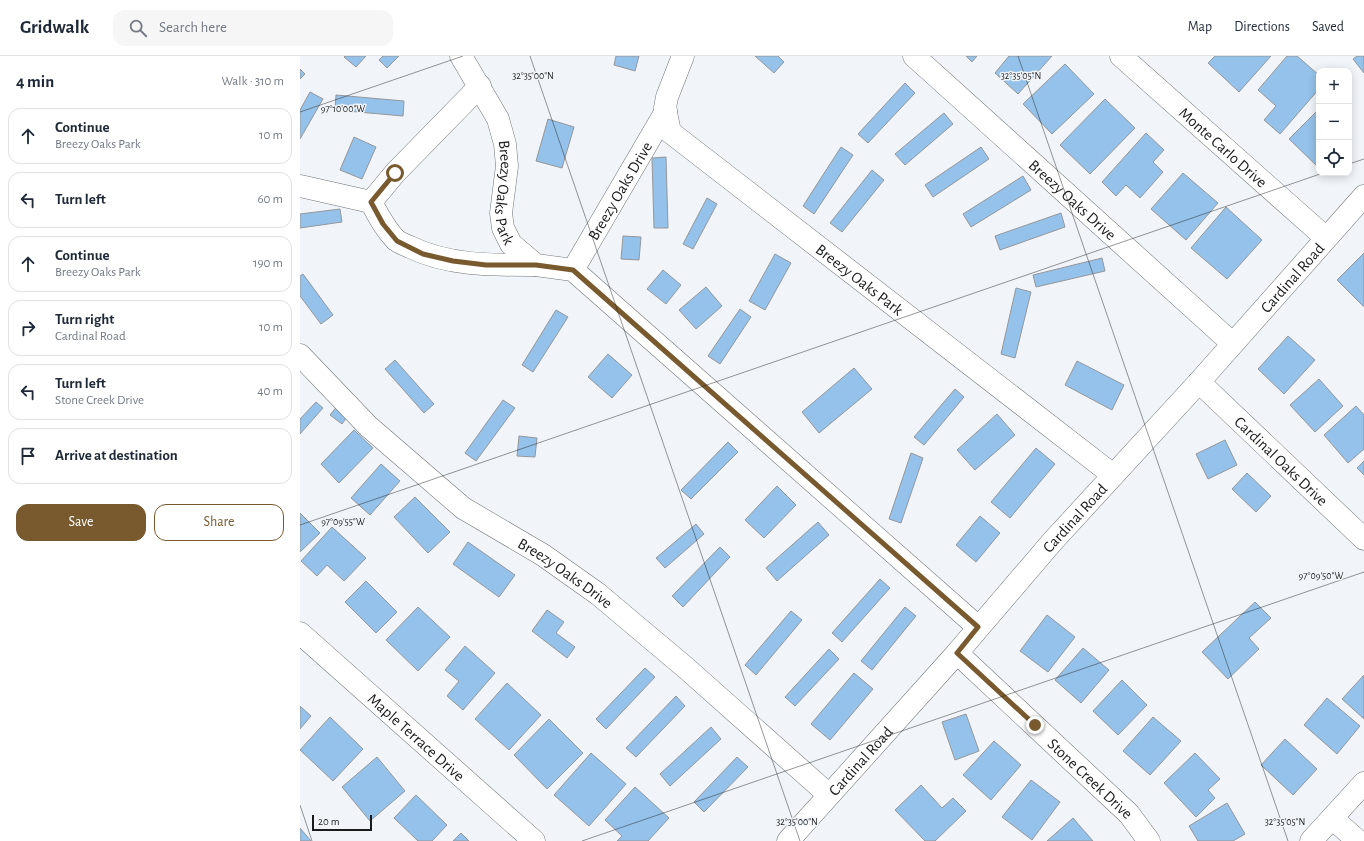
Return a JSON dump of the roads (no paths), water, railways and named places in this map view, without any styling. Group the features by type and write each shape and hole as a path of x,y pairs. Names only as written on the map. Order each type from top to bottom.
{"street":[{"name":"Breezy Oaks Park","path":"461,56 498,119 505,144 507,166 501,213 503,228 511,244 536,265"},
{"name":"Breezy Oaks Park","path":"683,56 667,97 666,111 670,132 1113,475"},
{"name":"Breezy Oaks Drive","path":"914,56 1232,343"},
{"name":"Monte Carlo Drive","path":"1121,56 1326,238"},
{"path":"371,202 395,173 480,86"},
{"name":"Breezy Oaks Drive","path":"573,270 666,111"},
{"path":"300,186 371,202 383,224 397,241 423,254 453,261 486,265 536,265 573,270 978,627"},
{"name":"Cardinal Road","path":"788,841 957,653 978,627 1113,475 1199,382 1364,196"},
{"name":"Breezy Oaks Drive","path":"300,355 368,426 464,508 543,555 598,594 686,668 829,795"},
{"name":"Cardinal Oaks Drive","path":"1199,382 1364,540"},
{"name":"Maple Terrace Drive","path":"300,633 534,841"},
{"name":"Stone Creek Drive","path":"957,653 1124,809 1149,841"},
{"path":"1311,841 1364,783"},
{"path":"1332,818 1358,841"}]}
